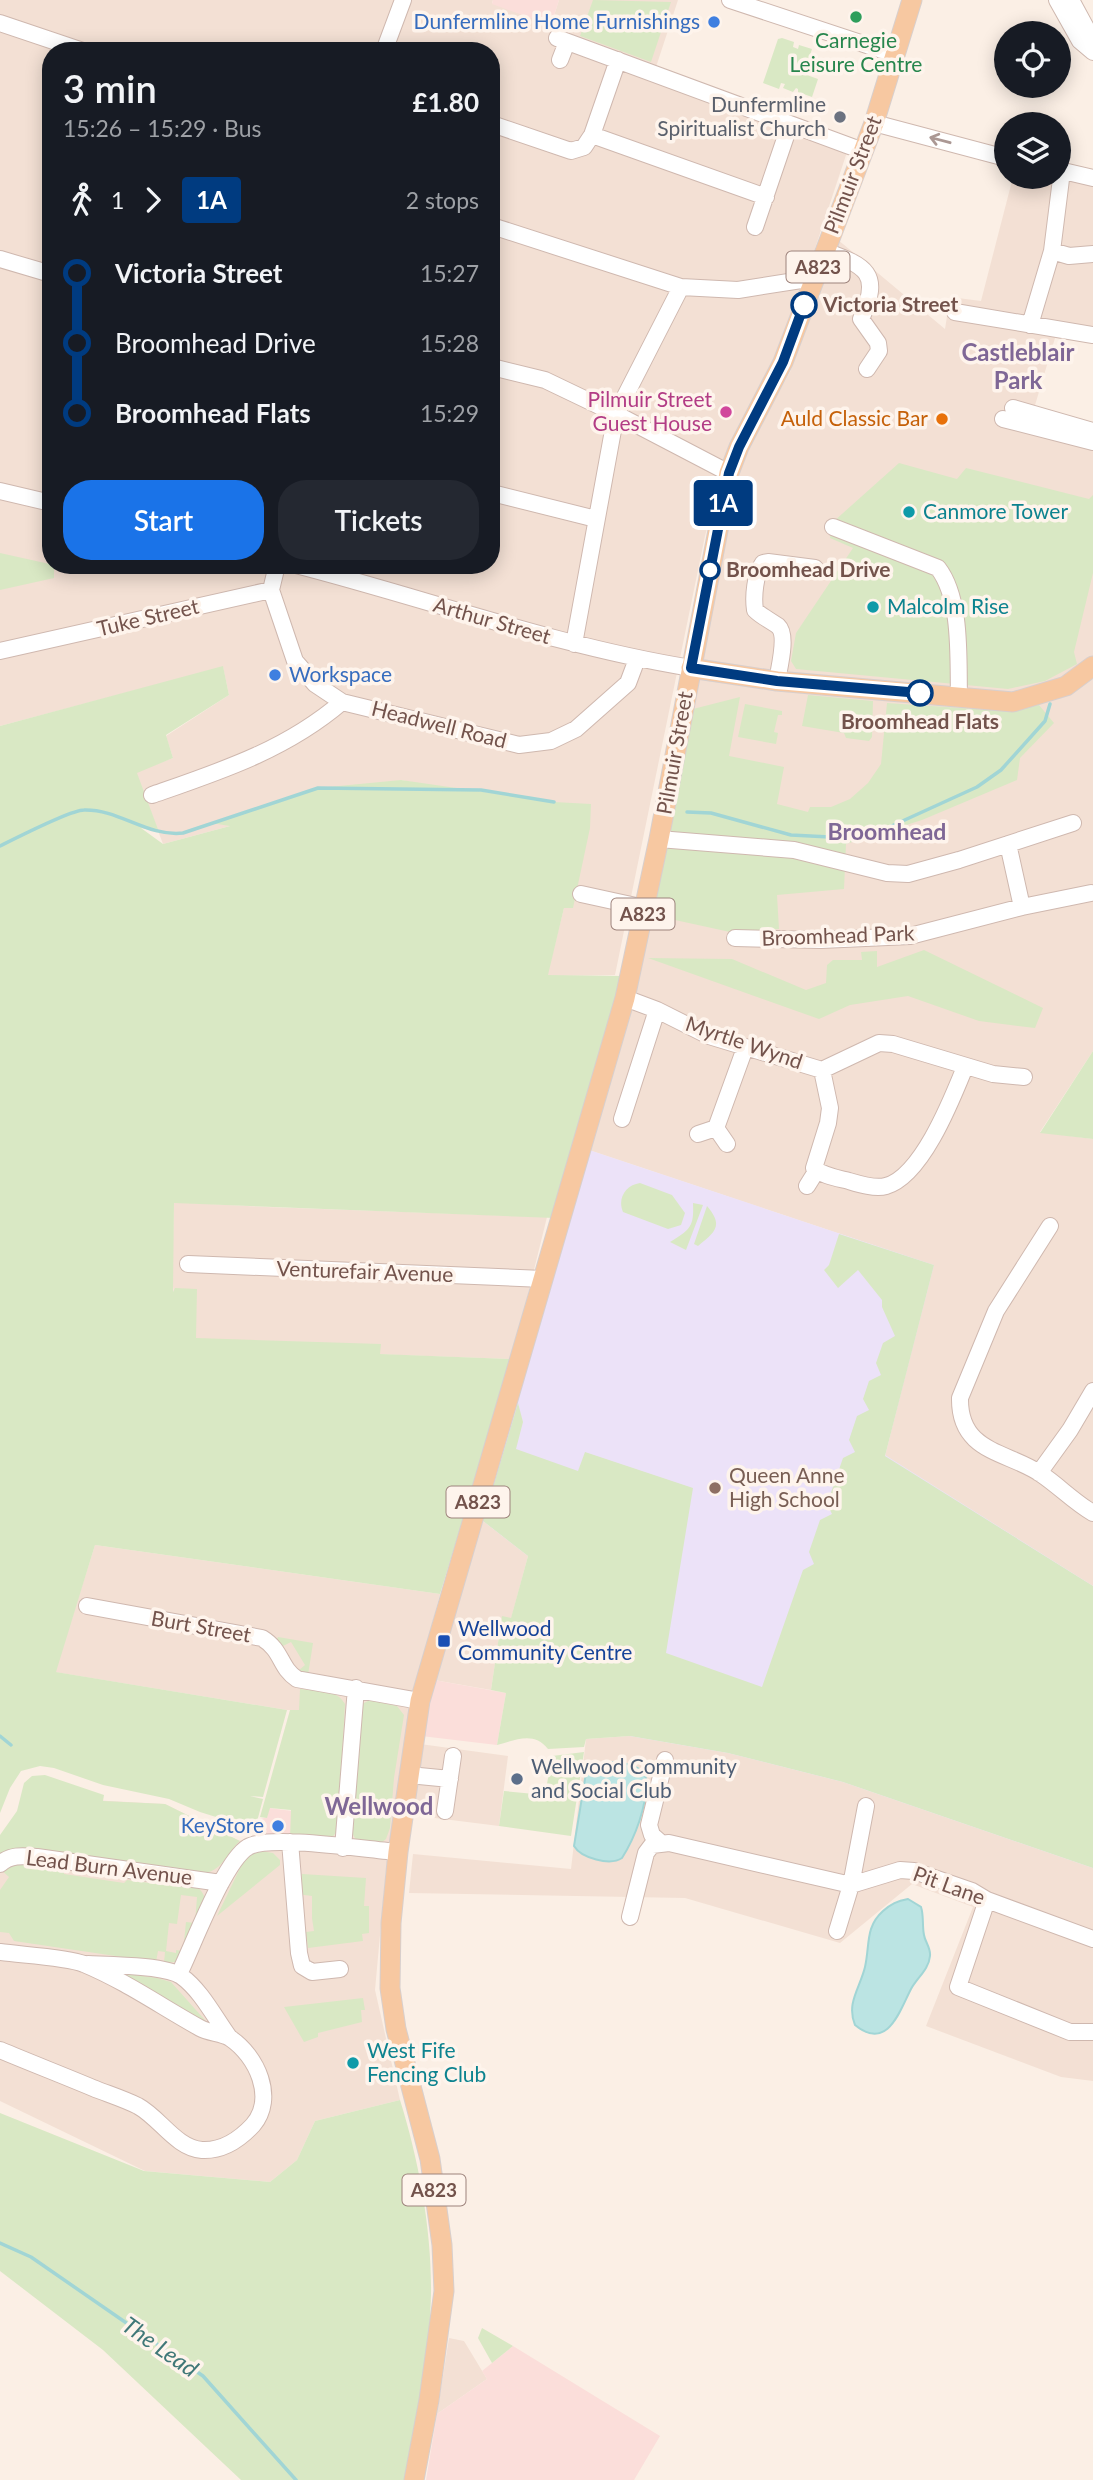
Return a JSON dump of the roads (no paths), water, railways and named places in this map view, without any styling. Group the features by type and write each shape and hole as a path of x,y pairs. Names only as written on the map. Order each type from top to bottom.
{"main road":[{"name":"Pilmuir Street","path":"542,1279 625,998 659,839 729,473 739,447 783,362 874,123 912,0"},
{"path":"691,668 777,681 1013,702 1066,686 1093,666"},
{"name":"A823","path":"414,2480 429,2400 443,2291 442,2245 430,2159 396,2029 390,1988 391,1923 398,1852 420,1701 542,1279"}],"street":[{"path":"387,42 402,0"},
{"path":"730,0 894,54"},
{"path":"1057,0 1080,40 1093,52"},
{"path":"1071,0 1093,45"},
{"path":"0,23 56,42"},
{"path":"560,60 562,40 863,151"},
{"path":"500,127 571,151 584,147 592,135 618,60"},
{"path":"874,123 994,155"},
{"path":"755,228 790,124"},
{"path":"592,135 766,197"},
{"path":"1071,173 1093,178"},
{"path":"1030,325 1052,251 1058,189"},
{"path":"500,229 681,287 738,290 814,278"},
{"path":"825,251 859,264 870,282 871,297 862,319 878,342 879,351 867,369"},
{"path":"1052,251 1069,256 1093,254"},
{"path":"0,259 42,271"},
{"path":"573,644 616,414 681,287"},
{"path":"955,312 1093,335"},
{"path":"500,370 545,380 729,473"},
{"path":"1093,431 1008,414 1093,442"},
{"path":"0,491 42,501"},
{"path":"500,495 596,519"},
{"path":"833,527 938,568 945,577 951,592 956,627 959,697"},
{"path":"777,681 782,631 755,610 759,569 768,562 815,568"},
{"path":"271,590 275,574"},
{"name":"Arthur Street","path":"347,574 573,644 637,660 691,668"},
{"name":"Tuke Street","path":"0,651 271,590"},
{"name":"Headwell Road","path":"271,590 295,661 315,684 342,702 519,745 551,741 576,729 628,683 637,660"},
{"path":"152,795 240,764 317,723 342,702"},
{"path":"659,839 794,850 887,873 908,874 1073,823"},
{"path":"1008,844 1022,907"},
{"name":"Broomhead Park","path":"735,938 821,940 910,936 1022,907 1091,893"},
{"path":"581,894 645,908"},
{"name":"Myrtle Wynd","path":"625,998 657,1010 709,1036 822,1070 879,1043 893,1044 993,1074 1024,1077"},
{"path":"622,1119 657,1010"},
{"path":"716,1128 746,1048"},
{"path":"822,1070 830,1108 814,1168 819,1173 860,1185 883,1188 902,1180 947,1113 965,1067"},
{"path":"698,1134 716,1128"},
{"path":"716,1128 727,1144"},
{"path":"807,1186 817,1170"},
{"path":"1051,1227 996,1311 960,1398 962,1419 981,1444 1000,1456 1039,1472 1074,1502 1093,1513"},
{"name":"Venturefair Avenue","path":"188,1264 542,1279"},
{"path":"1039,1472 1070,1430 1093,1391"},
{"name":"Burt Street","path":"87,1606 262,1638 273,1644 287,1670 297,1679 420,1701"},
{"path":"343,1847 356,1688"},
{"path":"445,1811 453,1756"},
{"path":"660,1842 652,1835 649,1825 665,1760"},
{"path":"409,1775 450,1779"},
{"path":"837,1931 851,1885 866,1806"},
{"path":"290,1842 302,1966 312,1972 340,1969"},
{"path":"179,1974 231,1863 250,1846 290,1842 398,1852"},
{"path":"630,1917 646,1853 652,1845 660,1842 680,1844 851,1885"},
{"name":"Lead Burn Avenue","path":"0,1864 6,1859 20,1856 37,1857 221,1883"},
{"name":"Pit Lane","path":"851,1885 900,1870 914,1871 1093,1939"},
{"path":"988,1900 957,1987 1070,2032 1093,2032"},
{"path":"0,1952 82,1963 154,1968 179,1974 194,1988 229,2037 248,2055 261,2080 264,2104 254,2124 234,2141 220,2148 201,2150 183,2144 163,2124 139,2107 0,2050"},
{"path":"82,1963 167,2007 200,2028 229,2037"}],"water":[{"path":"616,1762 631,1765 645,1776 645,1801 632,1840 622,1858 603,1861 583,1854 574,1846 586,1773 596,1765"},
{"path":"908,1899 921,1907 924,1935 930,1953 929,1961 891,2025 876,2034 866,2032 855,2025 852,2010 865,1967 873,1923 886,1909"}],"waterway":[{"path":"687,812 711,813 791,835 849,838 874,834 977,787 1001,770 1045,721 1050,704"},
{"path":"0,846 77,811 97,811 157,831 183,833 318,788 481,790 554,802"},
{"path":"0,1736 11,1745"},
{"name":"The Lead","path":"0,2243 31,2257 203,2376 296,2480"}],"place":[{"name":"Carnegie Leisure Centre","path":"856,17"},
{"name":"Dunfermline Home Furnishings","path":"714,22"},
{"name":"Dunfermline Spiritualist Church","path":"840,117"},
{"name":"Victoria Street","path":"804,305"},
{"name":"Pilmuir Street Guest House","path":"726,412"},
{"name":"Auld Classic Bar","path":"942,419"},
{"name":"Canmore Tower","path":"909,512"},
{"name":"Broomhead Drive","path":"710,570"},
{"name":"Malcolm Rise","path":"873,607"},
{"name":"Workspace","path":"275,675"},
{"name":"Broomhead Flats","path":"920,693"},
{"name":"Queen Anne High School","path":"715,1488"},
{"name":"Wellwood Community Centre","path":"444,1641"},
{"name":"Wellwood Community and Social Club","path":"517,1779"},
{"name":"KeyStore","path":"278,1826"},
{"name":"West Fife Fencing Club","path":"353,2063"}],"district":[{"name":"Castleblair Park","path":"1018,367"},
{"name":"Broomhead","path":"887,832"},
{"name":"Wellwood","path":"379,1807"}]}
